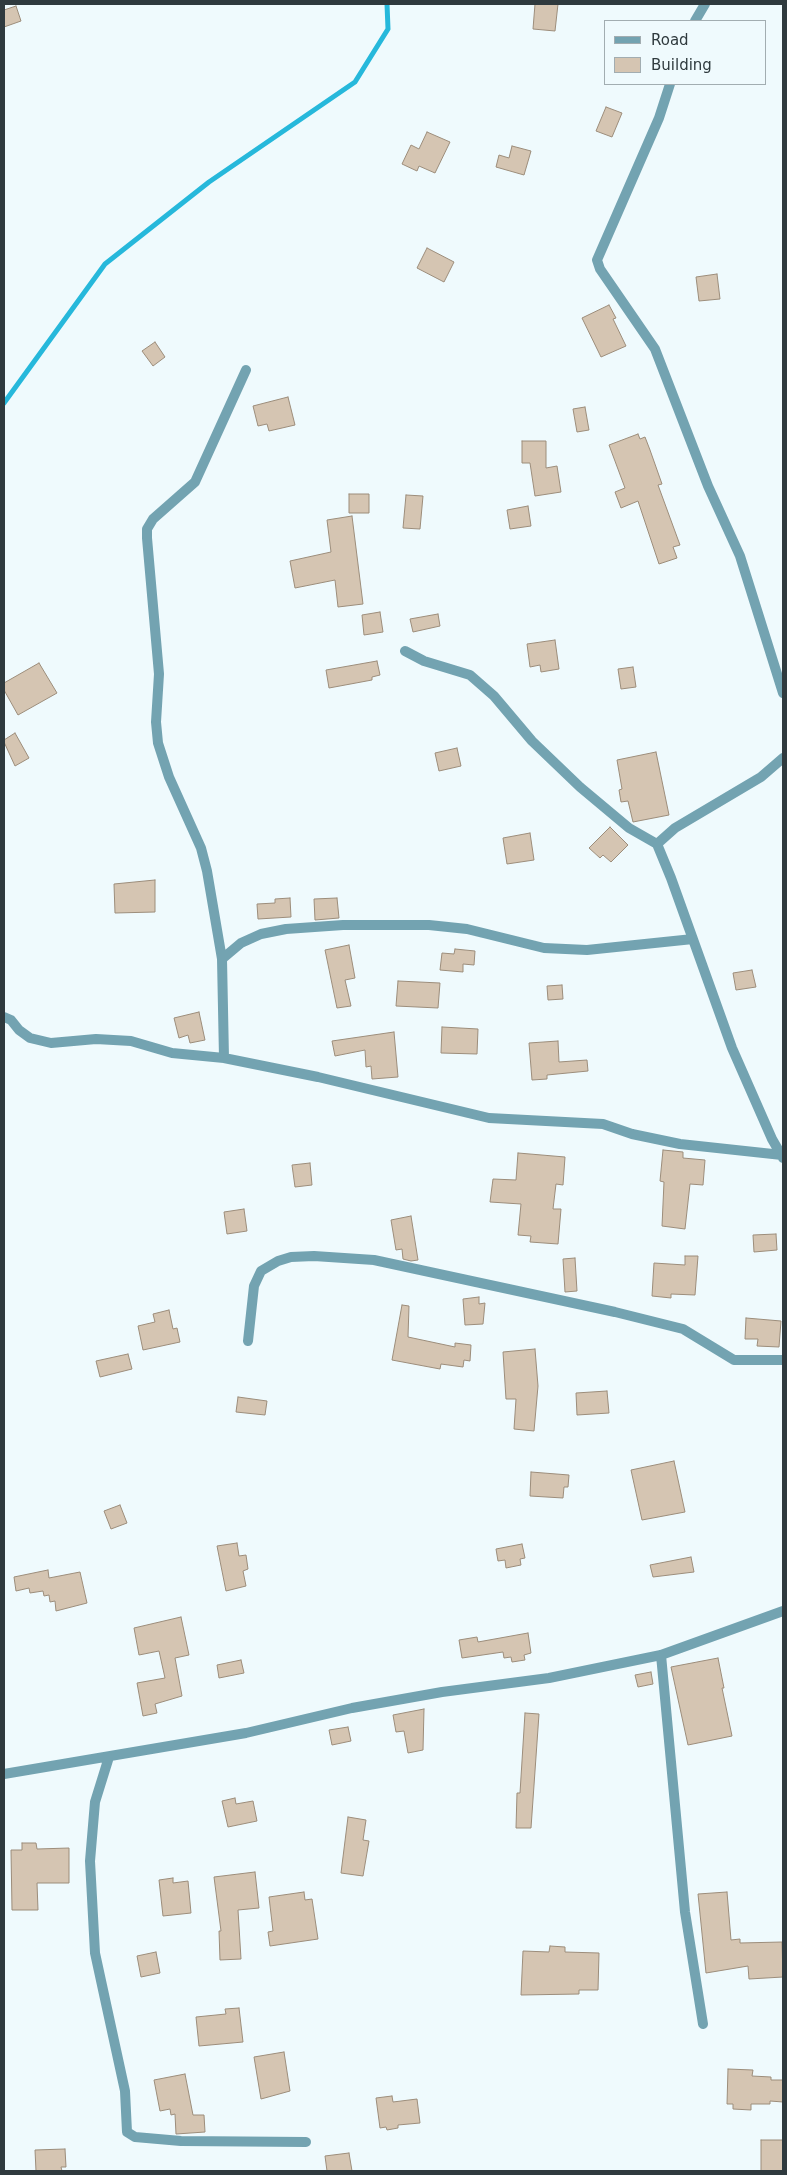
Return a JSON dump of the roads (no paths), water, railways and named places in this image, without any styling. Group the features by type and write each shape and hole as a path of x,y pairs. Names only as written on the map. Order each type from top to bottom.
{"street":[{"path":"696,20 705,4"},
{"path":"670,85 659,118 597,260 600,269 655,349 708,486 740,556 783,693"},
{"path":"224,1058 222,959 201,848 169,776 158,743 156,722 159,674 147,538 148,529 153,519 195,482 246,370"},
{"path":"405,651 424,661 456,669 470,675 494,696 532,741 580,786 629,828 657,844 732,1048 782,1156"},
{"path":"657,844 675,828 761,777 783,758"},
{"path":"222,959 241,943 261,934 286,929 344,925 429,925 467,929 544,948 578,949 693,939"},
{"path":"4,1017 11,1020 19,1030 30,1038 51,1043 119,1039 172,1053 224,1058 318,1077 489,1118 603,1124 632,1134 680,1144 782,1156"},
{"path":"248,1342 254,1286 261,1272 278,1261 291,1257 314,1256 374,1260 615,1312 683,1329 734,1360 783,1360"},
{"path":"4,1774 246,1733 352,1708 442,1692 549,1678 661,1655 783,1611"},
{"path":"661,1655 685,1912 703,2024"},
{"path":"109,1757 95,1802 90,1861 95,1953 125,2091 127,2132 135,2137 181,2141 306,2142"}],"waterway":[{"path":"4,403 105,264 209,182 355,82 388,29 387,4"}]}
